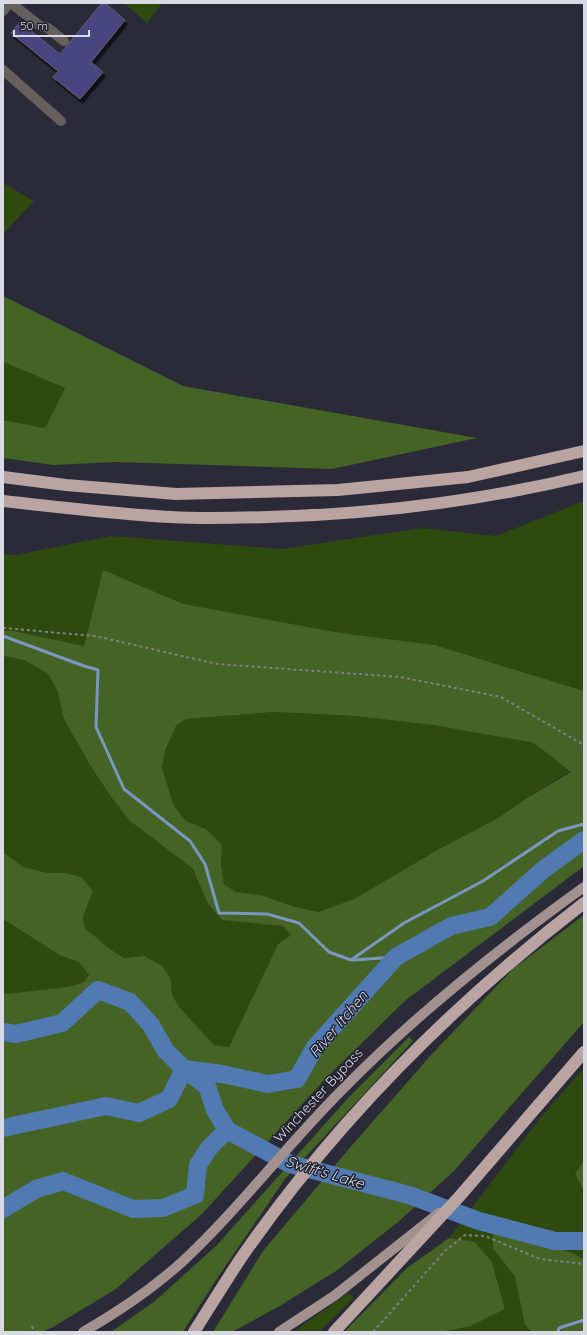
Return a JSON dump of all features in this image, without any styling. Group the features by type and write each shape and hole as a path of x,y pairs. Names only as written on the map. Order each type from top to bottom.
{"highway":[{"path":"3,477 66,485 176,494 338,490 468,477 584,451"},
{"path":"3,501 87,511 172,517 315,516 411,507 498,494 584,476"},
{"path":"194,1332 240,1260 326,1148 407,1059 448,1018 520,954 584,903"},
{"path":"334,1332 459,1197 584,1052"}],"main road":[{"name":"Winchester Bypass","path":"83,1332 131,1303 181,1263 262,1178 340,1091 413,1022 464,979 584,887"},
{"path":"280,1332 334,1296 459,1197"}],"street":[{"path":"3,11 10,3 40,26 48,28 64,41"},
{"path":"3,70 61,121"}],"path":[{"path":"3,628 95,636 217,664 400,677 501,697 584,744"},
{"path":"372,1332 446,1251 465,1236 485,1236 540,1259 584,1264"},
{"path":"32,1326 34,1332"}],"green space":[{"path":"124,3 162,3 147,23"},
{"path":"3,183 34,201 3,234"},
{"path":"3,296 183,386 477,438 332,469 115,462 53,465 3,458 3,420 45,428 65,388 3,362"},
{"path":"3,362 65,388 45,428 3,420"},
{"path":"584,501 584,691 435,645 341,633 184,604 103,570 84,646 14,631 3,631 3,554 16,555 111,536 282,549 422,528 496,536"},
{"path":"103,570 184,604 341,633 435,645 584,691 584,866 406,1000 327,1077 202,1214 116,1289 53,1327 41,1332 3,1332 3,994 70,986 83,982 89,975 79,962 61,956 3,919 3,852 23,867 48,873 66,873 81,877 93,891 83,917 85,928 110,949 124,958 144,956 162,966 171,979 172,995 179,1007 214,1045 229,1047 278,944 291,935 283,926 222,920 208,904 193,869 130,821 111,797 88,762 63,717 58,692 48,674 24,660 3,656 3,631 14,631 84,646","holes":["274,712 354,716 433,725 534,743 571,772 527,798 498,818 439,849 354,899 318,912 292,906 261,895 236,892 224,884 221,865 222,845 206,829 186,821 174,806 162,768 165,751 176,726 186,719"]},
{"path":"3,656 24,660 48,674 58,692 63,717 88,762 111,797 130,821 193,869 208,904 222,920 283,926 291,935 278,944 229,1048 214,1045 179,1007 172,995 171,979 144,956 125,958 110,949 85,928 83,917 93,891 66,873 48,873 23,867 3,852"},
{"path":"274,712 354,716 433,725 534,743 571,771 498,818 439,849 354,899 318,912 292,906 261,895 236,892 224,884 221,865 222,845 206,829 186,821 174,806 162,768 165,751 176,726 186,719"},
{"path":"584,915 584,1022 454,1171 398,1222 336,1271 278,1307 232,1332 213,1332 263,1251 347,1151 432,1054 513,969"},
{"path":"3,919 61,956 79,962 89,975 83,982 70,986 3,994"},
{"path":"409,1037 413,1041 285,1179 214,1283 183,1332 111,1332 155,1301 217,1245 348,1098"},
{"path":"584,1068 584,1161 575,1174 584,1191 584,1332 441,1332 471,1326 505,1309 492,1262 475,1242 449,1238 540,1118"},
{"path":"584,1161 584,1191 575,1174"},
{"path":"493,1233 554,1247 577,1255 584,1260 584,1332 532,1332 525,1325 515,1276 493,1249"},
{"path":"449,1238 475,1242 492,1262 505,1309 471,1326 441,1332 344,1332 407,1268"},
{"path":"348,1293 354,1298 319,1332 293,1332"}],"building":[{"path":"102,3 105,3 125,20 91,62 103,72 80,99 53,77 58,71 11,33 20,22 60,54"}],"waterway":[{"path":"3,636 98,670 96,727 124,789 190,841 205,864 219,913 267,914 299,923 329,952 351,960 404,923 483,881 558,831 584,824"},
{"name":"River Itchen","path":"184,1069 222,1074 268,1084 297,1079 315,1047 396,957 451,926 490,917 544,869 584,840"},
{"name":"River Itchen","path":"353,960 396,957"},
{"name":"River Itchen","path":"3,1032 16,1034 62,1023 98,990 130,1002 151,1025 165,1050 184,1069 207,1086 215,1110 227,1130"},
{"name":"River Itchen","path":"3,1128 106,1106 139,1113 169,1099 184,1069"},
{"name":"Swift's Lake","path":"3,1209 36,1189 63,1181 133,1209 163,1208 195,1195 198,1165 209,1148 227,1130 290,1164 409,1195 479,1221 555,1241 584,1241"},
{"path":"558,1332 559,1328 584,1320"}]}
